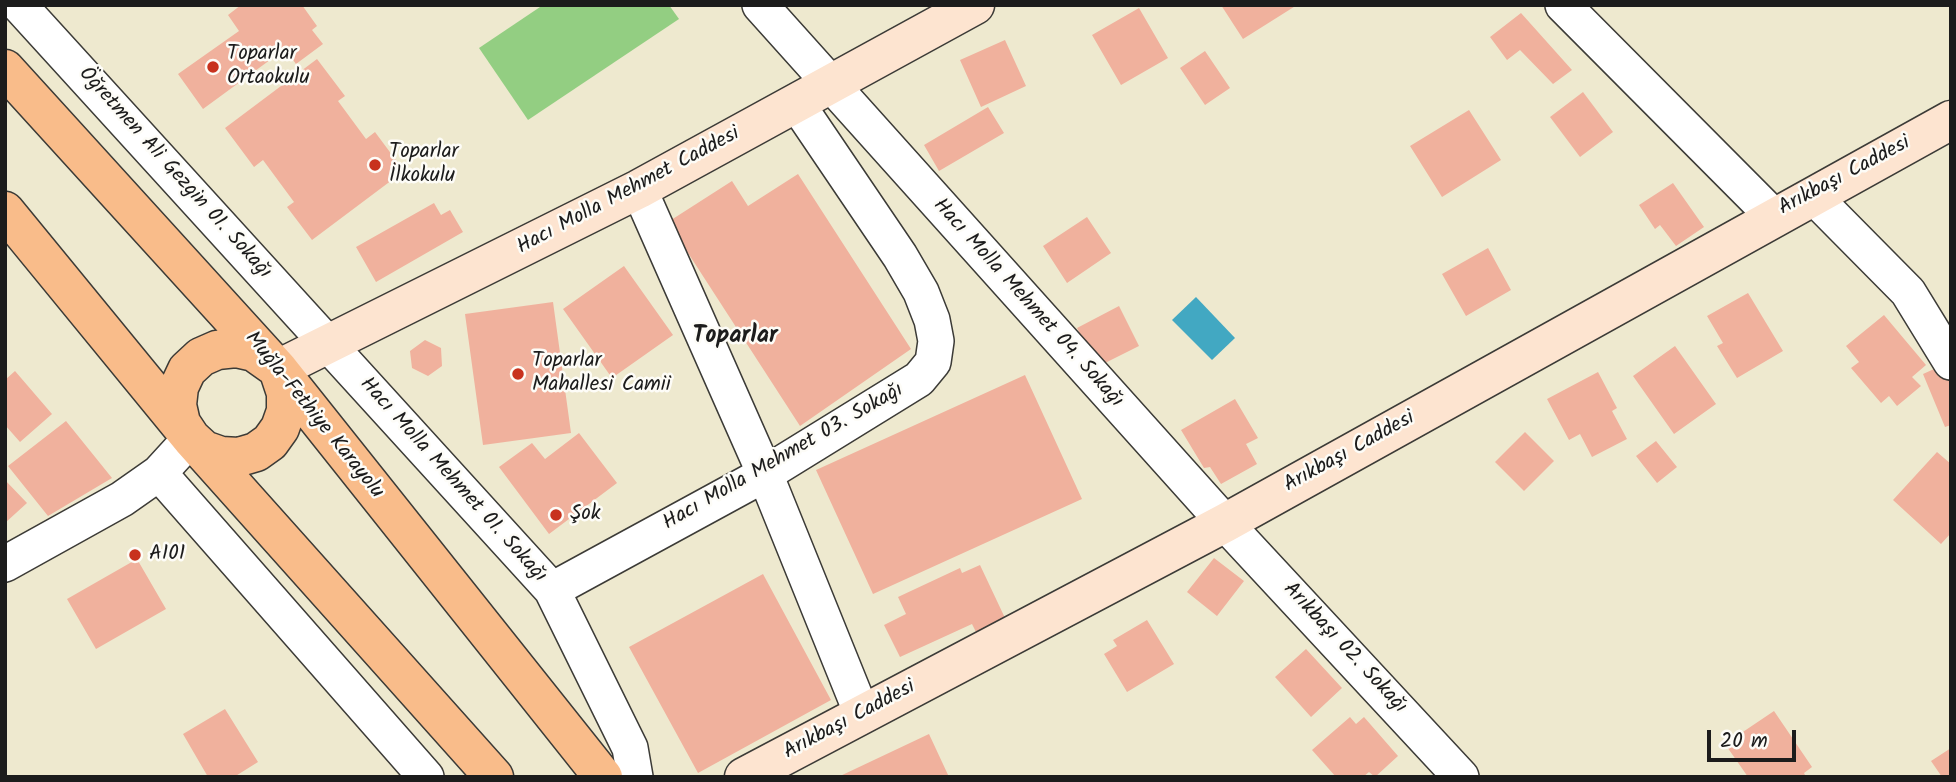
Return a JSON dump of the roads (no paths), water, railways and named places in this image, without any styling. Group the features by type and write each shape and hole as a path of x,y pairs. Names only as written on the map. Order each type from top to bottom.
{"highway":[{"name":"Muğla-Fethiye Karayolu","path":"5,69 278,369 603,777"},
{"path":"5,211 191,438 494,777"},
{"path":"236,348 254,352 278,369 286,393 286,411 280,428 270,442 256,452 230,457 205,450 191,438 181,423 177,405 179,387 187,370 201,357 218,350 236,348"}],"street":[{"name":"Öğretmen Ali Gezgin 01. Sokağı","path":"19,5 327,344"},
{"name":"Hacı Molla Mehmet 04. Sokağı","path":"760,5 1225,523"},
{"name":"Hacı Molla Mehmet Caddesi","path":"278,369 639,189 975,5"},
{"path":"1563,5 1773,216"},
{"name":"Hacı Molla Mehmet 03. Sokağı","path":"552,590 765,474 919,379 933,362 936,341 925,302 900,256 797,104"},
{"name":"Arıkbaşı Caddesi","path":"744,777 1225,523 1773,216 1951,120"},
{"path":"639,189 765,474 862,714"},
{"path":"1813,196 1908,292 1951,362"},
{"name":"Hacı Molla Mehmet 01. Sokağı","path":"327,344 552,590 630,748 635,777"},
{"path":"5,564 101,511 159,472 191,438"},
{"path":"159,472 425,777"},
{"name":"Arıkbaşı 02. Sokağı","path":"1225,523 1461,777"}],"water":[{"path":"1196,297 1235,338 1212,360 1172,320"}],"place":[{"name":"Toparlar Ortaokulu","path":"213,67"},
{"name":"Toparlar İlkokulu","path":"375,165"},
{"name":"Toparlar Mahallesi Camii","path":"518,374"},
{"name":"Şok","path":"556,515"},
{"name":"A101","path":"135,555"}],"district":[{"name":"Toparlar","path":"735,338"}]}
